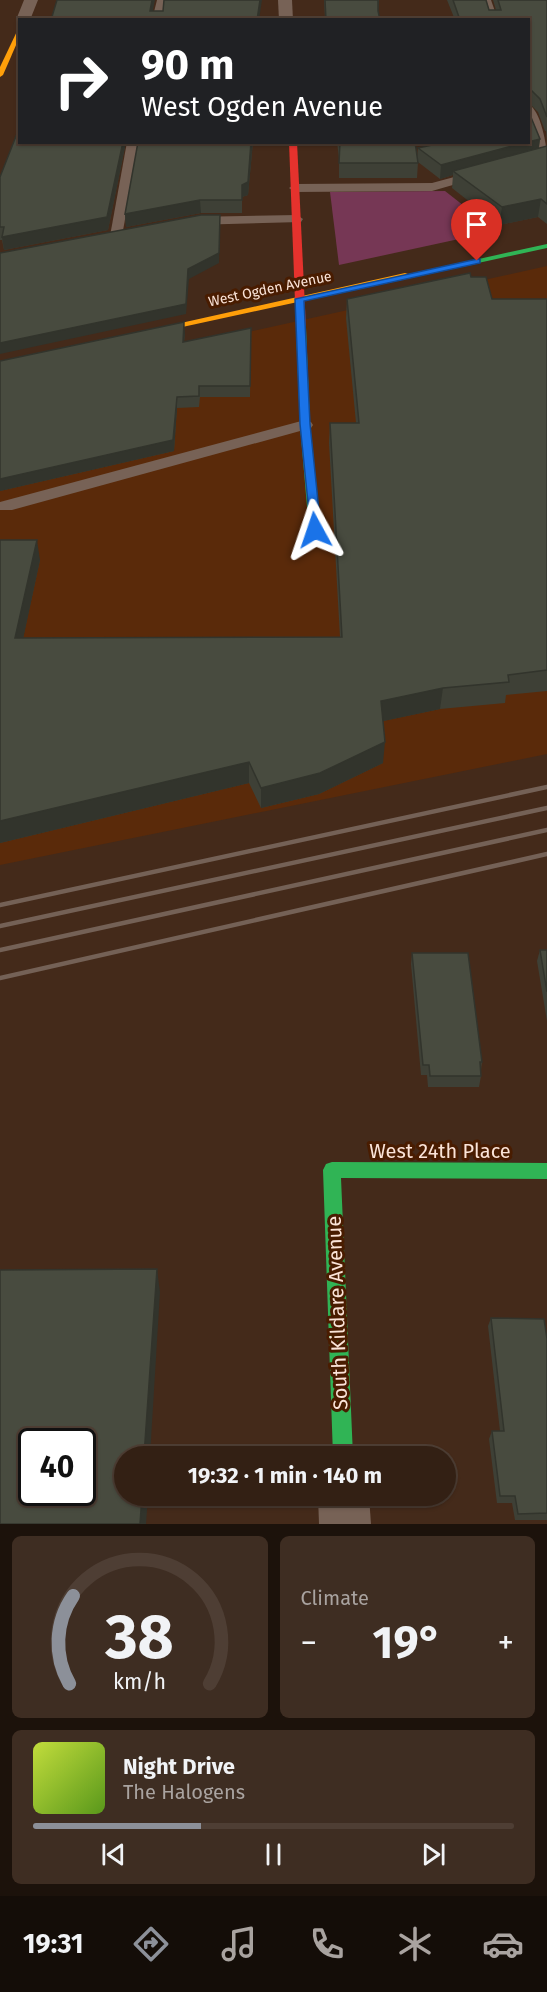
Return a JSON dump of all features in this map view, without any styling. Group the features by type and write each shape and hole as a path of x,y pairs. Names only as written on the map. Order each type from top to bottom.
{"street":[{"path":"24,18 31,0"},
{"path":"285,0 286,18"},
{"path":"0,75 18,32"},
{"path":"293,144 305,424 315,530"},
{"name":"West Ogden Avenue","path":"124,337 547,246"},
{"name":"West 24th Place","path":"332,1170 547,1171"},
{"name":"South Kildare Avenue","path":"332,1170 343,1446"},
{"path":"344,1506 345,1524"}],"lane":[{"path":"157,18 160,0"},
{"path":"487,0 493,18"},
{"path":"530,114 543,157"},
{"path":"115,236 133,144"},
{"path":"295,188 432,187 490,171"},
{"path":"180,224 201,219 297,219"},
{"path":"6,506 305,424"}],"shaded area":[{"path":"445,191 496,231 339,265 330,192"},
{"path":"547,266 547,754 0,865 0,387"}],"building":[{"path":"57,0 152,0 150,11 163,11 164,0 260,0 257,18 52,18"},
{"path":"325,0 378,0 380,18 326,18"},
{"path":"453,0 486,0 489,10 501,10 498,0 547,0 547,117 540,99 530,89 530,18 459,18"},
{"path":"530,115 540,139 530,142"},
{"path":"18,131 18,144 123,144 107,217 2,237 4,227 0,227 0,177"},
{"path":"138,144 251,144 248,182 242,185 242,200 200,200 125,214"},
{"path":"340,144 415,144 418,163 339,163"},
{"path":"437,144 520,144 441,165 418,148"},
{"path":"547,146 547,204 541,199 502,207 453,171"},
{"path":"201,215 220,215 219,253 188,269 186,304 0,343 0,253"},
{"path":"470,273 471,277 486,277 492,299 547,299 547,670 508,675 509,682 443,688 381,701 385,742 320,773 261,788 249,762 0,821 0,540 37,540 15,638 342,637 330,423 359,423 347,299"},
{"path":"184,322 183,342 251,328 250,386 199,386 199,396 177,397 173,440 0,479 0,361"},
{"path":"540,950 547,950 547,992"},
{"path":"412,953 468,953 482,1062 480,1062 481,1076 430,1076 429,1065 423,1065"},
{"path":"157,1269 145,1446 114,1446 114,1506 141,1506 140,1524 0,1524 0,1270"},
{"path":"491,1318 544,1319 547,1339 547,1513 518,1514 515,1496 500,1496 492,1431 504,1431"}],"railway":[{"path":"0,905 547,787"},
{"path":"0,926 547,808"},
{"path":"0,950 547,830"},
{"path":"0,978 547,854"}],"traffic: fast":[{"path":"405,276 547,246"},
{"path":"301,328 305,425 315,530"},
{"path":"343,1446 332,1170 547,1171"}],"traffic: slow":[{"path":"0,75 18,32"},
{"path":"141,333 405,276"}],"traffic: jam":[{"path":"293,144 301,328"}],"route":[{"path":"315,530 305,424 300,299 477,261"}]}
